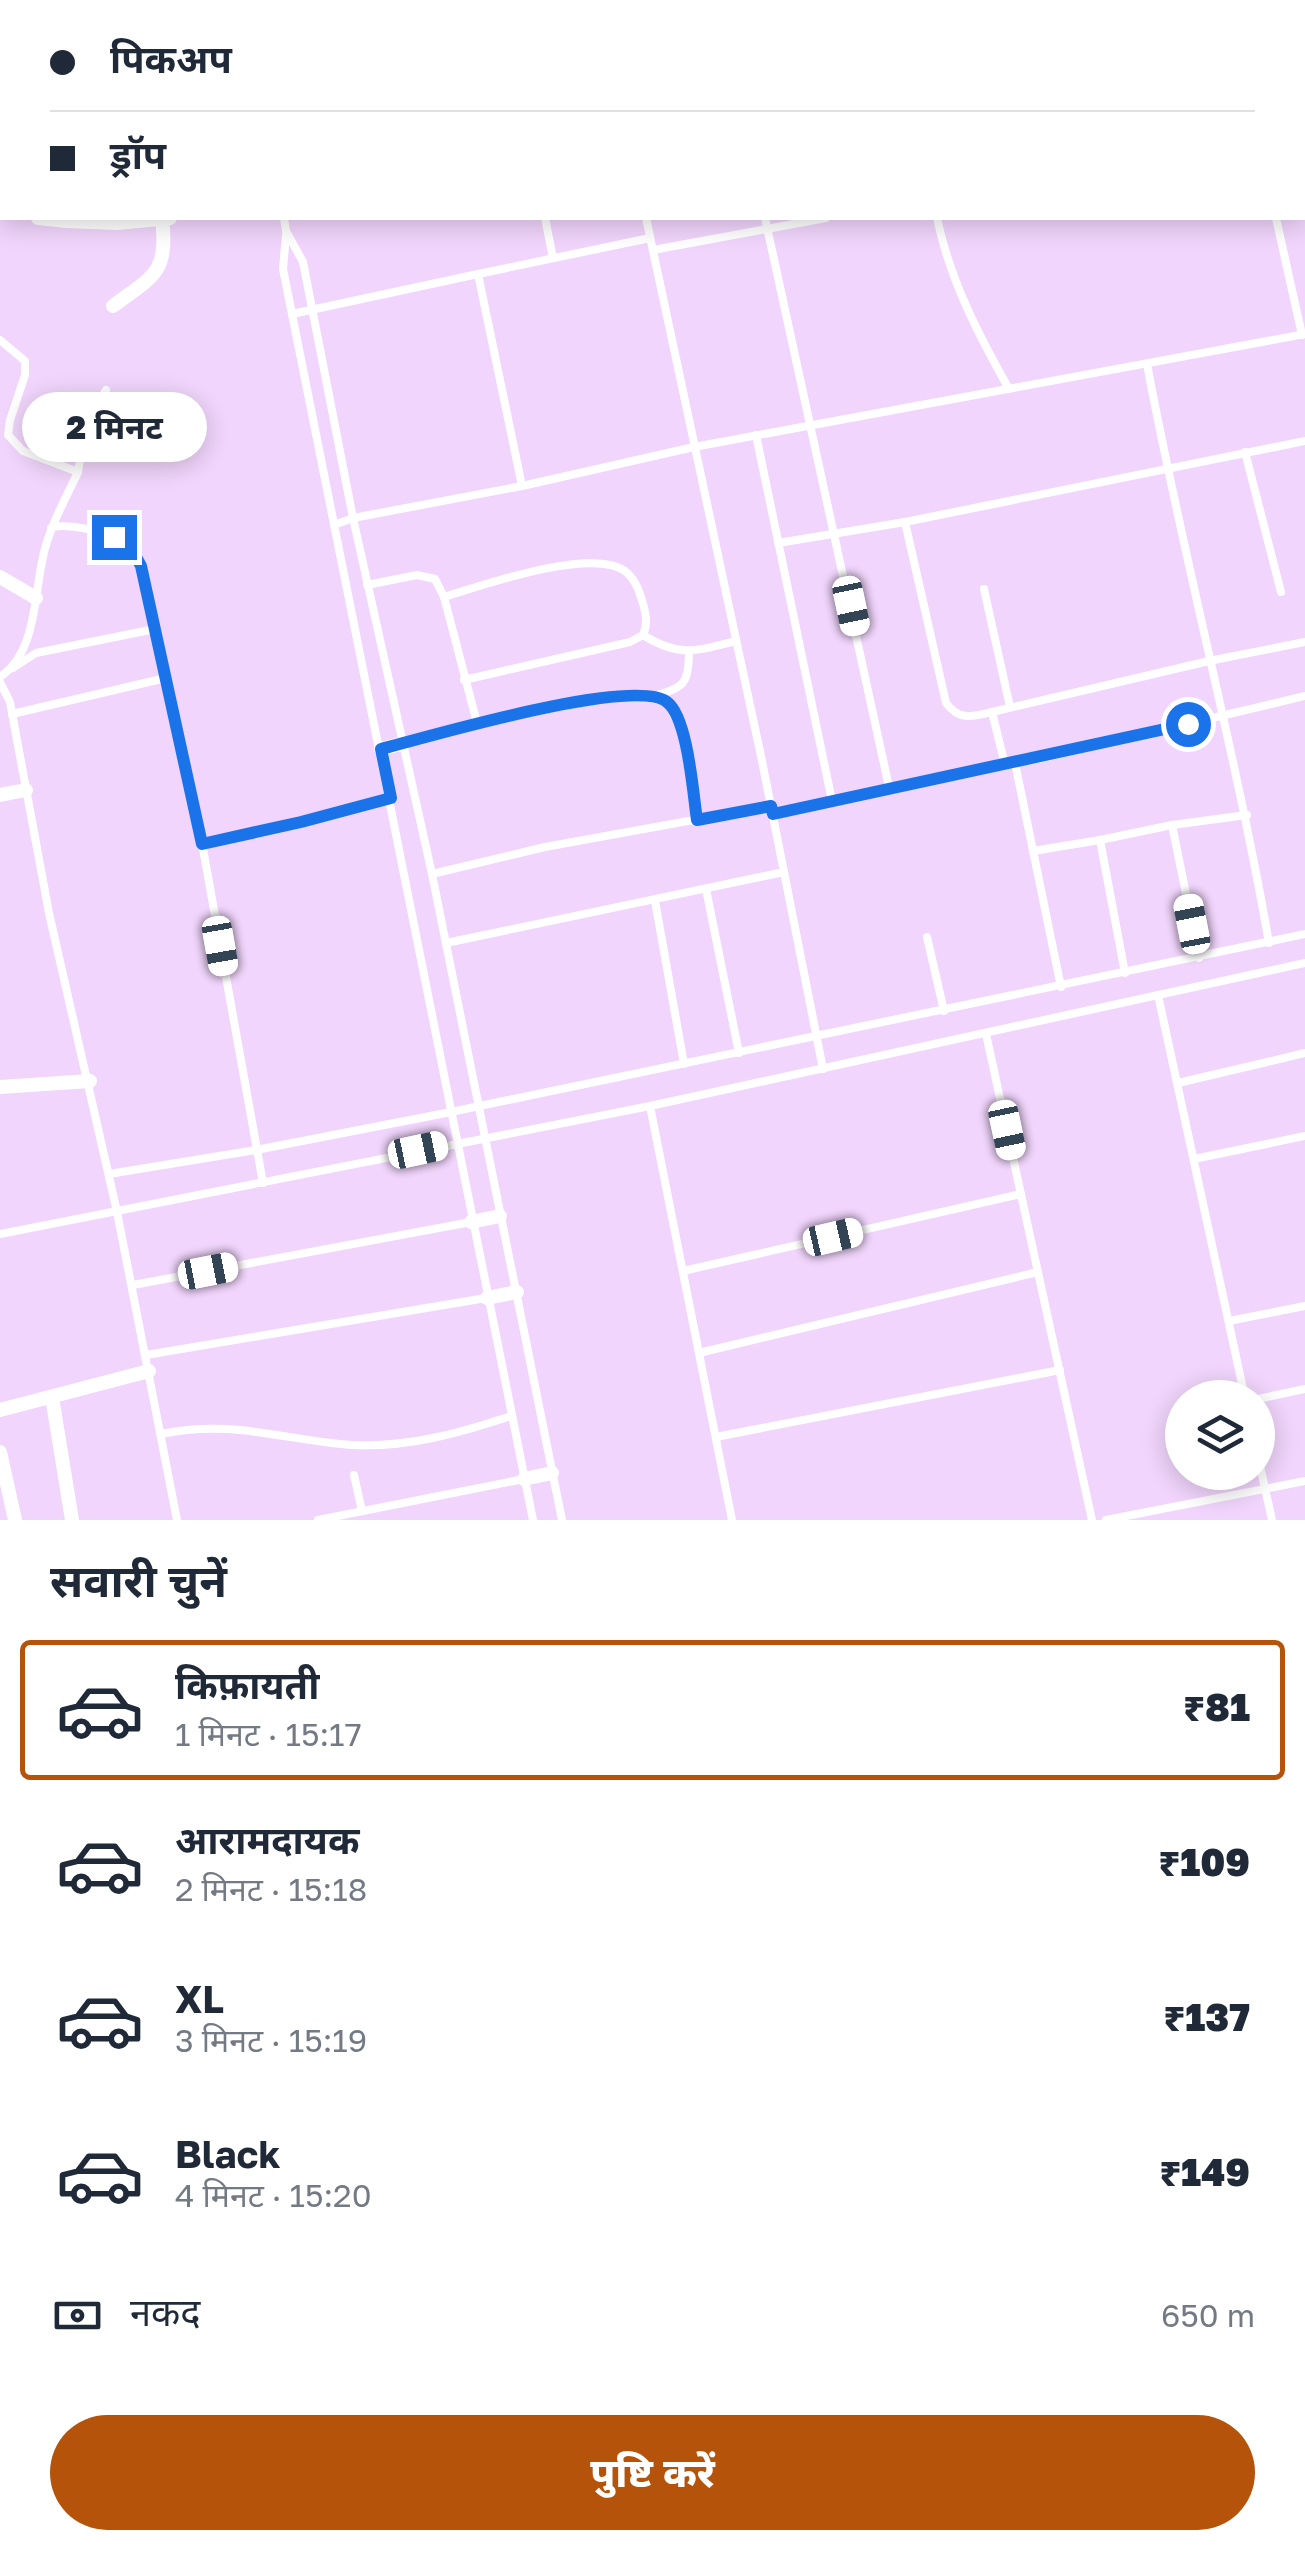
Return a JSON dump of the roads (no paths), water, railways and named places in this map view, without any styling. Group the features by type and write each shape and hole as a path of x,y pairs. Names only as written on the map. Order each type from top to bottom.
{"street":[{"path":"74,220 101,224 141,220"},
{"path":"113,306 160,266 165,246 161,220"},
{"path":"0,577 36,598"},
{"path":"381,749 401,744"},
{"path":"0,795 26,790"},
{"path":"0,1088 90,1082"},
{"path":"472,1222 500,1216"},
{"path":"487,1298 517,1292"},
{"path":"0,1410 52,1397 147,1363"},
{"path":"52,1397 72,1520"},
{"path":"0,1452 9,1514"},
{"path":"524,1479 552,1473"}],"lane":[{"path":"1009,0 1042,0"},
{"path":"284,220 284,270 292,314 533,1520"},
{"path":"545,220 553,258"},
{"path":"646,220 823,1069"},
{"path":"766,220 889,788"},
{"path":"653,250 814,220"},
{"path":"937,220 957,286 1009,389"},
{"path":"334,524 694,446 1303,335 1276,220"},
{"path":"286,230 303,262 562,1520"},
{"path":"292,314 650,238"},
{"path":"478,274 522,486"},
{"path":"0,340 26,362 8,428 12,442 23,451 78,472"},
{"path":"1147,364 1209,661 1247,815 1269,943"},
{"path":"13,668 29,632 51,528 78,472 86,424 106,390"},
{"path":"756,435 832,801"},
{"path":"778,543 905,522 1305,441"},
{"path":"1245,452 1281,592"},
{"path":"905,522 946,703 965,717 1305,642"},
{"path":"51,528 60,524 128,542 141,566 202,844 262,1183"},
{"path":"444,596 556,567 611,566 629,574 636,584 646,618 643,635"},
{"path":"367,585 404,576 436,580 444,596 476,723"},
{"path":"984,588 1010,707"},
{"path":"155,629 36,653 0,679 8,694 49,913 90,1082 177,1520"},
{"path":"643,635 664,648 689,653 736,642"},
{"path":"464,680 630,642 643,635"},
{"path":"401,744 574,702 654,696 679,689 688,677 689,653"},
{"path":"12,714 166,678"},
{"path":"654,696 667,702 678,719 697,820"},
{"path":"432,874 697,820 832,801 1305,696"},
{"path":"992,712 1033,852 1062,986"},
{"path":"202,844 391,798"},
{"path":"1033,852 1247,815"},
{"path":"1172,825 1198,958"},
{"path":"1100,840 1125,973"},
{"path":"446,943 784,872"},
{"path":"706,889 739,1053"},
{"path":"655,900 684,1064"},
{"path":"109,1174 452,1112 1305,934"},
{"path":"928,937 944,1011"},
{"path":"0,1234 650,1106 1305,963"},
{"path":"1158,996 1241,1380"},
{"path":"986,1034 1092,1520"},
{"path":"1178,1084 1305,1053"},
{"path":"650,1106 732,1520"},
{"path":"1194,1159 1305,1136"},
{"path":"683,1271 1021,1194"},
{"path":"132,1286 472,1222"},
{"path":"699,1352 1038,1272"},
{"path":"147,1363 487,1298"},
{"path":"1228,1321 1305,1306"},
{"path":"716,1437 1060,1370"},
{"path":"1275,1395 1305,1389"},
{"path":"161,1434 216,1426 372,1446 422,1440 511,1416"},
{"path":"354,1474 362,1512"},
{"path":"318,1520 524,1479"},
{"path":"1275,1487 1305,1481"},
{"path":"1106,1520 1259,1490"},
{"path":"1264,1490 1272,1520"}]}
